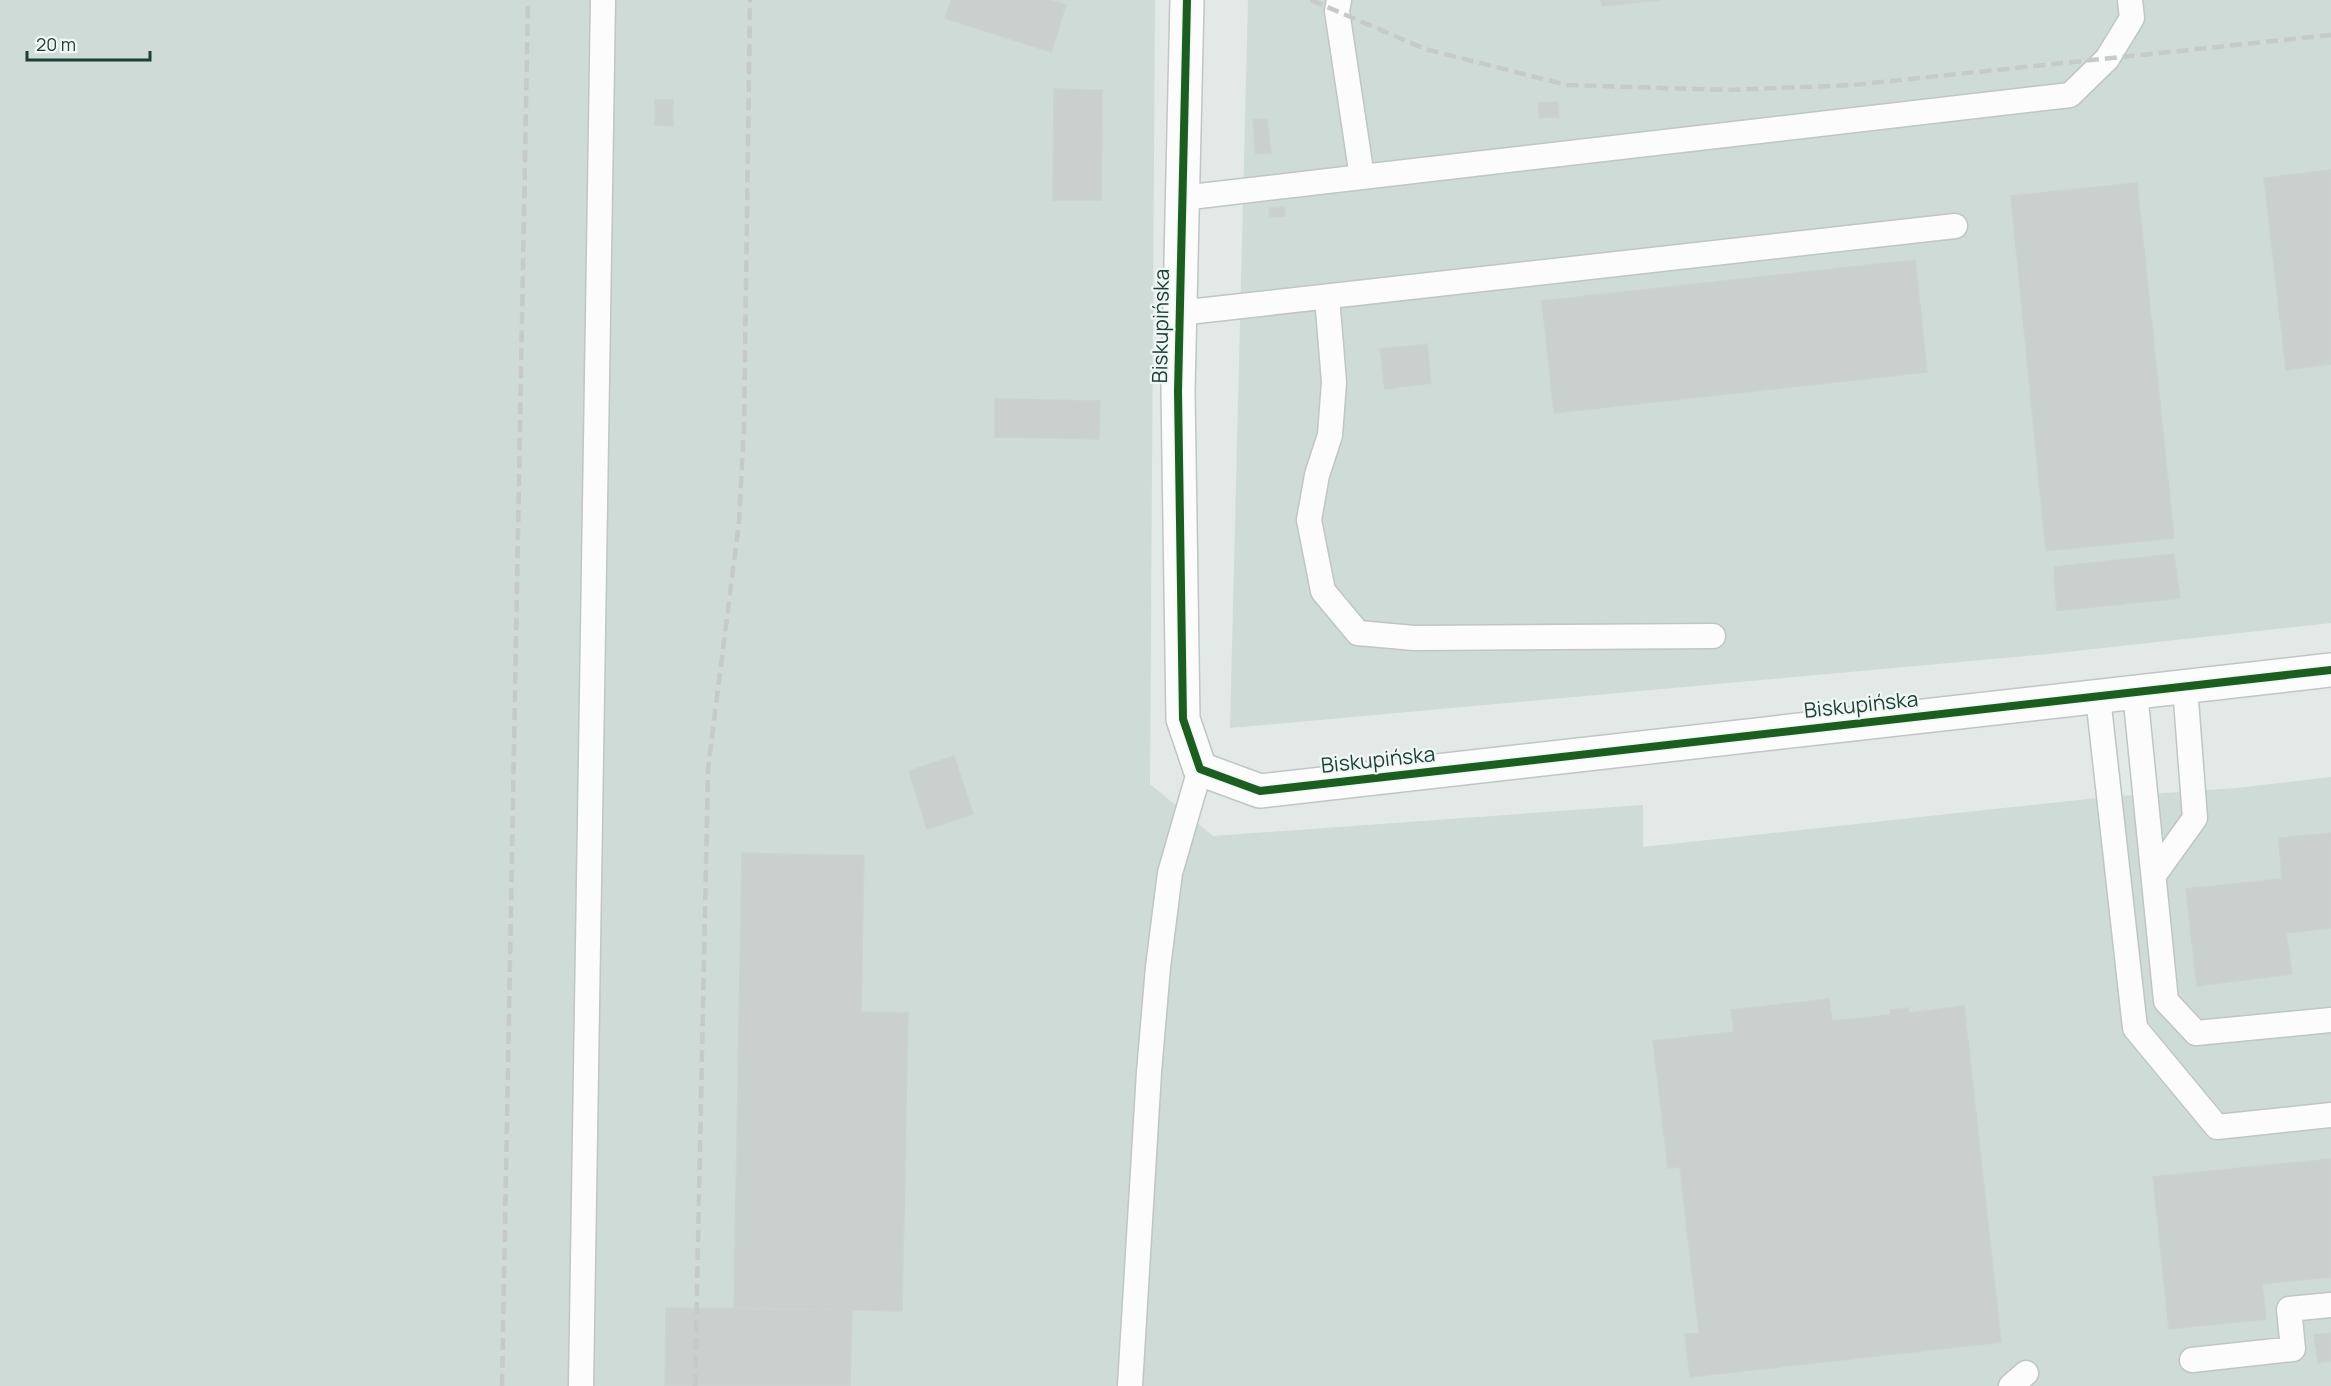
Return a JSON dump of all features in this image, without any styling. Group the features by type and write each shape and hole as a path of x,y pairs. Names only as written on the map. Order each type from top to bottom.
{"street":[{"name":"Biskupińska","path":"1187,0 1178,391 1183,719 1200,769 1260,791 2331,670"}],"lane":[{"path":"581,1386 603,0"},
{"path":"1339,0 1337,11 1362,177"},
{"path":"1182,198 2070,95 2107,59 2132,18 2130,0"},
{"path":"1179,314 1955,226"},
{"path":"1327,297 1334,382 1330,435 1317,475 1309,520 1323,591 1358,633 1414,638 1713,636"},
{"path":"2154,875 2195,819 2185,687"},
{"path":"2135,693 2166,1001 2196,1033 2331,1020"},
{"path":"2098,697 2135,1028 2217,1127 2331,1115"},
{"path":"1130,1386 1149,1072 1158,967 1170,873 1200,769"},
{"path":"2192,1360 2293,1349 2289,1309 2331,1305"}],"shaded area":[{"path":"0,0 1155,0 1150,784 1213,836 1643,805 1643,847 2107,797 2237,788 2331,777 2331,1386 0,1386"},
{"path":"1248,0 2331,0 2331,623 2038,655 1230,728"}],"building":[{"path":"951,0 1050,0 1066,5 1051,52 945,18"},
{"path":"1601,0 1659,0 1602,6"},
{"path":"1054,89 1102,90 1101,200 1053,200"},
{"path":"655,100 673,100 673,126 655,125"},
{"path":"1558,102 1559,117 1540,118 1538,103"},
{"path":"1267,119 1271,153 1256,154 1253,120"},
{"path":"2331,170 2331,364 2286,370 2264,178"},
{"path":"2137,183 2174,538 2046,551 2011,196"},
{"path":"1284,207 1285,216 1270,217 1269,208"},
{"path":"1915,260 1927,372 1554,413 1542,301"},
{"path":"1427,344 1431,383 1385,389 1380,349"},
{"path":"995,399 1100,401 1099,439 995,437"},
{"path":"2174,554 2180,598 2057,611 2054,567"},
{"path":"954,756 973,814 927,829 909,771"},
{"path":"2331,833 2331,928 2286,933 2292,974 2197,986 2186,889 2282,879 2279,838"},
{"path":"742,853 864,856 861,1012 908,1013 902,1311 734,1308"},
{"path":"1829,999 1832,1021 1891,1015 1890,1010 1908,1008 1909,1013 1964,1006 2001,1342 1690,1377 1685,1334 1699,1333 1680,1167 1668,1168 1653,1041 1734,1032 1731,1010"},
{"path":"2331,1159 2331,1277 2262,1284 2266,1319 2169,1329 2153,1177"},
{"path":"666,1308 852,1310 850,1386 665,1386"},
{"path":"2331,1333 2331,1361 2318,1363 2314,1335"}],"railway":[{"path":"502,1386 528,0"},
{"path":"695,1386 708,769 739,522 744,427 750,0"},
{"path":"1311,0 1425,49 1567,85 1728,90 1853,85 2331,35"}],"cycle path":[{"path":"1187,0 1178,391 1183,719 1200,769 1260,791 2331,670"}]}
